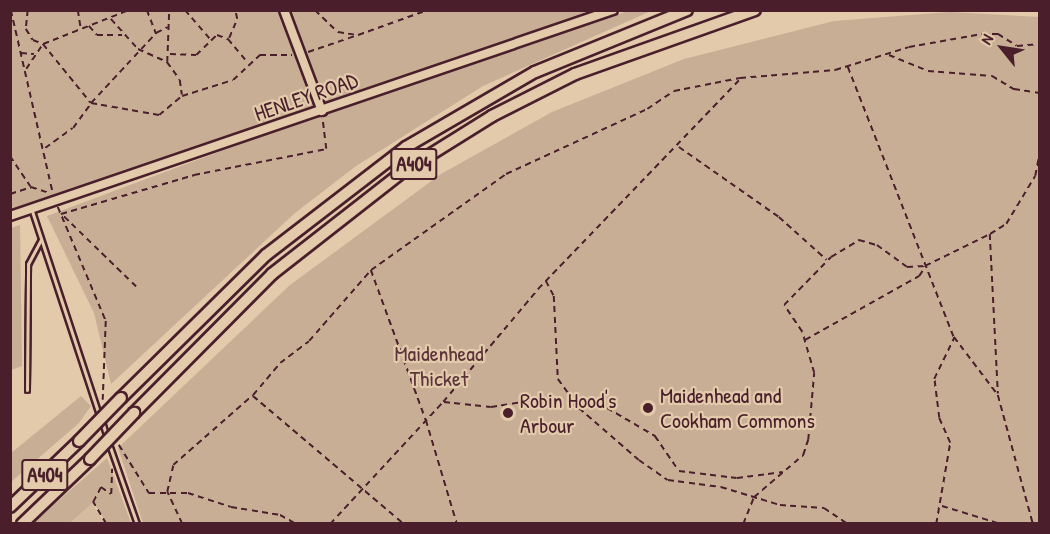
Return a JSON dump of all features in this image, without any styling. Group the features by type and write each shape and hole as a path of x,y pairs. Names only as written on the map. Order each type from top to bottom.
{"highway":[{"name":"A404","path":"10,507 266,255 397,154 535,72 687,10"},
{"name":"A404","path":"22,524 90,459 272,274 404,171 492,116 575,74 755,10"}],"street":[{"path":"284,10 322,111"},
{"name":"HENLEY ROAD","path":"10,216 613,10"}],"lane":[{"path":"31,209 136,524"},
{"path":"27,390 28,264 41,240"}],"path":[{"path":"10,156 31,187 53,195 45,148 11,10"},
{"path":"28,10 26,29 33,40 43,44 91,104 159,115 182,96 233,80 248,62 260,55 301,55 428,10"},
{"path":"78,10 81,28"},
{"path":"26,69 43,44 129,10"},
{"path":"147,10 156,33"},
{"path":"166,62 170,54 169,10"},
{"path":"185,10 210,40"},
{"path":"228,39 237,19 235,10"},
{"path":"315,10 338,32 358,35"},
{"path":"111,18 123,35 138,49 166,62 180,80 182,96"},
{"path":"88,25 97,35 123,35"},
{"path":"45,148 74,128 91,104 138,49 156,33 169,27"},
{"path":"182,524 167,492 173,465 253,395 280,363 309,341 371,270 506,174 647,109 674,91 740,78 848,66 982,34 998,34 1017,46 1040,44"},
{"path":"170,54 196,55 217,35 228,39 248,62"},
{"path":"21,53 35,54"},
{"path":"888,55 928,71 992,76 1014,89 1040,93"},
{"path":"848,66 954,337 998,395"},
{"path":"330,524 443,402 546,281 678,146 740,78"},
{"path":"61,214 194,175 326,149 322,111"},
{"path":"678,146 779,217 827,261"},
{"path":"743,524 754,497 803,455 808,440 814,373 805,340 784,304 827,261 859,240 877,245 907,267 926,266 990,234 1006,224 1035,176 1040,151"},
{"path":"10,195 31,187"},
{"path":"56,200 106,321 103,400"},
{"path":"61,214 136,287"},
{"path":"990,234 998,395 1033,524"},
{"path":"805,340 919,276 926,266"},
{"path":"371,270 426,420 457,524"},
{"path":"546,281 554,296 560,341 558,379 579,408 668,480 721,487 780,505 824,508 848,524"},
{"path":"936,524 941,506 950,443 939,418 934,379 954,337"},
{"path":"253,395 404,524"},
{"path":"443,402 491,407 527,401 579,408 607,408 631,419 655,436 678,471 737,478 783,471"},
{"path":"106,524 93,502 101,487 111,494 114,458 119,445 149,493 167,492 280,515 296,524"},
{"path":"941,506 1001,524"}],"shaded area":[{"path":"91,502 105,523 70,524"}],"green space":[{"path":"631,10 651,11 483,86 356,166 295,213 111,384 94,313 47,216 256,138"},
{"path":"10,11 595,11 11,211"},
{"name":"Maidenhead Thicket","path":"949,12 1039,17 1039,523 143,523 118,448 290,285 441,174 552,112 684,59 834,21"},
{"path":"20,225 22,366 11,370 11,228"},
{"path":"81,396 91,406 79,423 11,482 11,453"},
{"path":"107,458 131,523 107,523 93,502 70,523 33,523"}],"place":[{"name":"Maidenhead and Cookham Commons","path":"648,408"},
{"name":"Robin Hood's Arbour","path":"508,413"}]}
